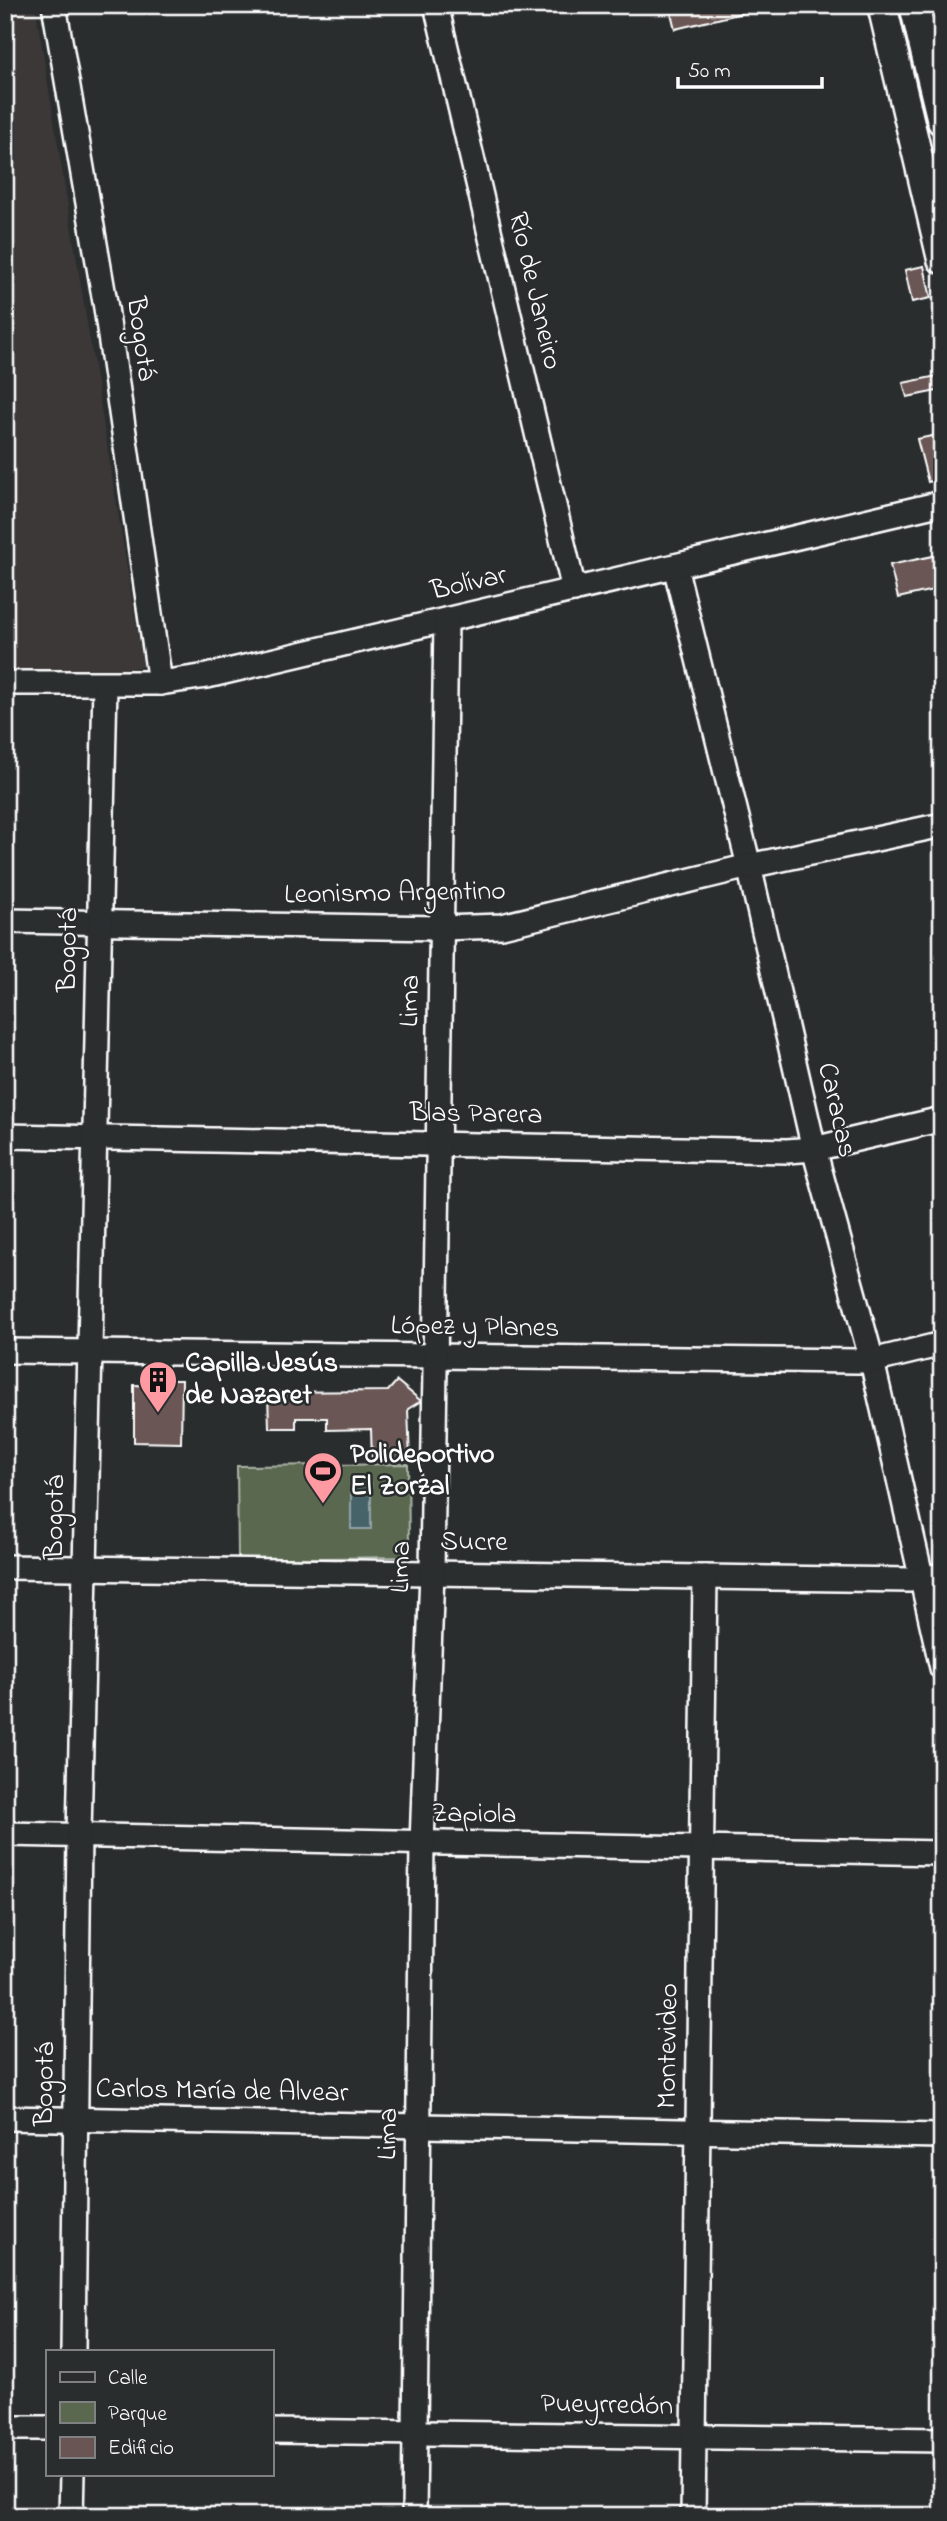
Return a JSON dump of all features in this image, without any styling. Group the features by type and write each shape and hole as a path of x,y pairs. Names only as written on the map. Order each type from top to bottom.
{"main road":[{"path":"882,5 934,190 942,259"},
{"path":"914,5 942,121"}],"street":[{"name":"Bogotá","path":"54,5 106,308 160,683"},
{"name":"Río de Janeiro","path":"436,5 574,590"},
{"name":"Bolívar","path":"5,683 160,683 207,676 942,503"},
{"name":"Caracas","path":"676,566 814,1149 932,1577 942,1668"},
{"name":"Lima","path":"414,2516 422,1844 432,1572 446,620"},
{"name":"Bogotá","path":"73,2350 79,1834 105,684"},
{"name":"Leonismo Argentino","path":"5,921 441,928 502,926 749,866 942,825"},
{"name":"Blas Parera","path":"5,1136 773,1150 814,1149 942,1119"},
{"name":"López y Planes","path":"5,1351 872,1361 942,1345"},
{"name":"Sucre","path":"5,1567 705,1577 932,1577"},
{"name":"Montevideo","path":"693,2516 705,1577"},
{"name":"Zapiola","path":"5,1834 942,1853"},
{"name":"Carlos María de Alvear","path":"5,2118 942,2136"},
{"path":"5,2428 46,2428"},
{"name":"Pueyrredón","path":"273,2431 942,2440"},
{"path":"72,2476 72,2516"}],"shaded area":[{"path":"5,5 35,5 143,666 103,674 5,674"}],"green space":[{"name":"Polideportivo El Zorzal","path":"408,1464 409,1544 401,1557 238,1559 237,1466"}],"water":[{"path":"351,1483 371,1483 371,1529 351,1529"}],"building":[{"path":"669,5 750,5 751,11 675,29"},
{"path":"924,266 931,298 912,302 905,270"},
{"path":"942,375 942,390 907,397 903,383"},
{"path":"942,434 942,479 928,482 917,439"},
{"path":"942,554 942,588 898,598 890,565"},
{"name":"Capilla Jesús de Nazaret","path":"163,1380 182,1380 181,1443 134,1442 134,1385 163,1386"},
{"path":"397,1381 421,1401 408,1409 410,1460 372,1461 371,1429 327,1430 327,1418 296,1418 296,1428 269,1428 268,1392 388,1391"}],"place":[{"name":"Capilla Jesús de Nazaret","path":"158,1414"},
{"name":"Polideportivo El Zorzal","path":"323,1505"}]}
